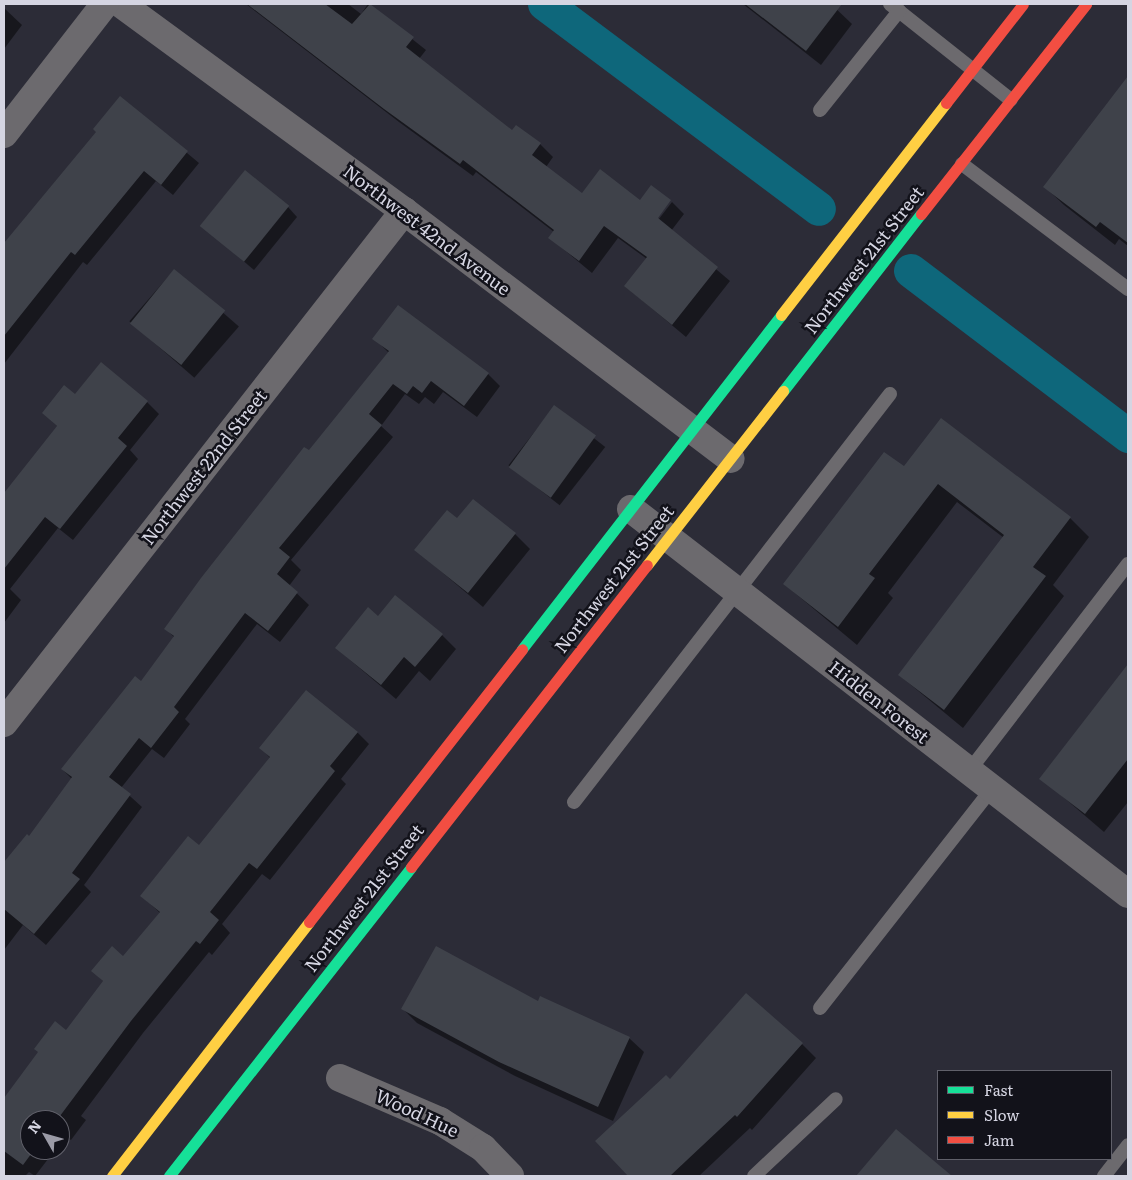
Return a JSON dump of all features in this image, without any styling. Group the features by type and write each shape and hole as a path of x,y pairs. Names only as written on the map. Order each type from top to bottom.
{"street":[{"path":"4,134 105,4"},
{"name":"Northwest 42nd Avenue","path":"121,4 404,211 730,459"},
{"name":"Northwest 21st Street","path":"112,1176 1024,4"},
{"name":"Northwest 21st Street","path":"169,1176 1086,4"},
{"name":"Northwest 22nd Street","path":"4,723 404,211"},
{"name":"Hidden Forest","path":"631,509 1128,894"},
{"name":"Wood Hue","path":"340,1078 440,1121 483,1148 510,1176"}],"lane":[{"path":"820,110 895,8 1011,100"},
{"path":"962,164 1128,289"},
{"path":"574,802 890,394"},
{"path":"969,771 1128,564"},
{"path":"820,1008 992,789"},
{"path":"754,1176 836,1099"},
{"path":"1104,1176 1128,1145"}],"building":[{"path":"247,4 325,4 352,24 370,4 414,37 406,47 512,130 516,125 541,143 532,155 582,193 600,169 640,200 651,185 671,200 658,218 718,267 672,325 624,286 647,257 604,226 579,261 548,238 554,230 463,160 460,164 384,109"},
{"path":"745,4 842,4 806,51"},
{"path":"1128,76 1128,243 1100,222 1096,227 1043,187"},
{"path":"120,96 188,151 161,185 144,171 75,255 71,252 4,336 4,243 96,132 93,129"},
{"path":"245,170 289,206 244,262 200,226"},
{"path":"174,269 225,311 181,365 130,323"},
{"path":"398,305 489,373 464,406 431,381 422,393 413,386 407,394 393,384 369,414 382,425 279,548 290,557 277,574 298,592 268,631 245,613 174,707 179,712 151,748 139,738 109,777 131,794 72,873 80,879 34,934 4,909 4,862 27,834 29,836 72,777 61,769 135,676 141,681 174,636 164,629 201,578 304,447 309,450 389,351 372,339"},
{"path":"101,362 148,401 118,438 127,446 60,529 45,517 4,569 4,493 57,426 42,413 64,385 75,394"},
{"path":"554,405 596,436 551,498 509,467"},
{"path":"941,418 1071,517 1033,567 1046,576 944,710 898,675 1004,535 938,484 869,574 875,578 838,627 783,584 884,452 904,466"},
{"path":"473,499 516,533 468,593 414,550 447,510 457,518"},
{"path":"395,595 443,634 415,667 404,657 381,685 335,648 368,607 378,616"},
{"path":"1128,664 1128,759 1085,814 1039,779"},
{"path":"306,690 358,732 330,766 335,771 257,869 249,863 210,912 219,920 200,944 196,941 131,1021 64,1110 20,1110 20,1160 27,1160 23,1165 4,1151 4,1098 38,1052 34,1049 55,1021 66,1030 103,981 91,971 112,946 123,956 160,912 140,896 188,836 199,845 270,757 259,748"},
{"path":"436,946 538,1001 540,996 630,1037 598,1107 499,1062 401,1009"},
{"path":"746,993 803,1043 737,1117 735,1115 670,1176 628,1176 595,1141 666,1075 670,1079"},
{"path":"896,1129 952,1176 856,1176"}],"waterway":[{"path":"545,4 819,209"},
{"path":"911,271 1128,436"}],"traffic: fast":[{"path":"783,391 921,214"},
{"path":"522,649 781,315"},
{"path":"169,1176 411,867"}],"traffic: slow":[{"path":"781,315 946,103"},
{"path":"647,565 783,391"},
{"path":"112,1176 309,922"}],"traffic: jam":[{"path":"946,103 1023,4"},
{"path":"921,214 1086,4"},
{"path":"411,867 647,565"},
{"path":"309,922 522,649"}]}
